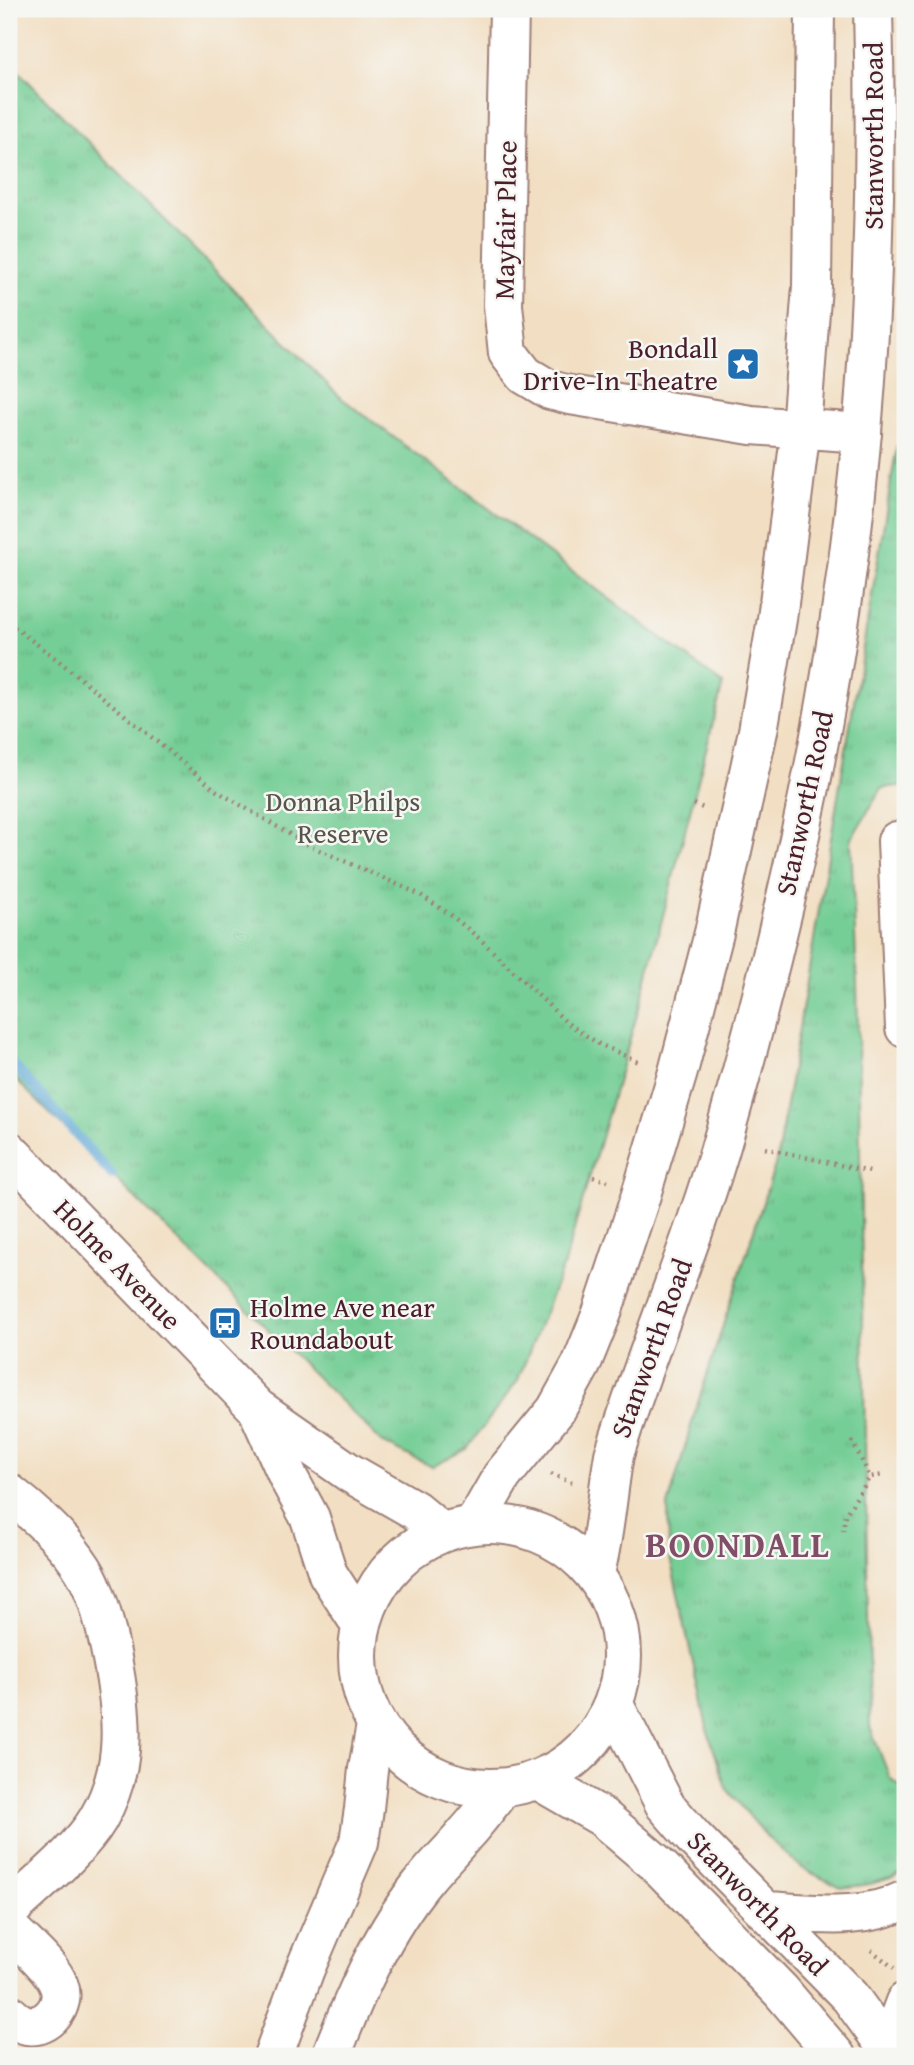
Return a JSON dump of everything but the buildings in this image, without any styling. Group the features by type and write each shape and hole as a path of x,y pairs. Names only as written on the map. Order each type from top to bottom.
{"main road":[{"name":"Mayfair Place","path":"509,9 503,305 508,353 515,365 536,383 570,396 751,425 862,433"},
{"name":"Stanworth Road","path":"458,1527 556,1410 581,1365 602,1313 640,1198 678,1072 714,933 743,804 777,619 801,428 812,286 815,9"},
{"name":"Stanworth Road","path":"596,1573 604,1540 614,1455 725,1135 809,797 835,644 862,433 873,221 876,99 873,9"},
{"path":"897,841 905,1028"},
{"name":"Holme Avenue","path":"9,1152 257,1408 350,1473 415,1510 458,1527"},
{"name":"Holme Avenue","path":"257,1408 310,1518 328,1574 361,1625"},
{"path":"9,1493 61,1540 83,1570 99,1602 108,1639 119,1715 120,1746 117,1773 97,1821 76,1846 9,1910"},
{"path":"331,2056 354,1997 376,1955 425,1879 467,1833 520,1784 570,1762 596,1737 614,1705 623,1671 622,1636 613,1603 596,1573 562,1542 520,1525 458,1527 404,1554 377,1586 361,1625 357,1659 363,1693 376,1725 400,1753 430,1775 465,1787 520,1784"},
{"name":"Stanworth Road","path":"614,1705 665,1805 850,1997 890,2052"},
{"path":"273,2056 305,1969 359,1842 376,1725"},
{"name":"Stanworth Road","path":"520,1784 602,1817 656,1863 781,1991 836,2056"},
{"path":"765,1911 862,1915 881,1911 905,1900"},
{"path":"9,1928 53,1974 62,1998 52,2017 34,2025 25,2025 9,2014"},
{"path":"890,2052 904,1988"}],"path":[{"path":"9,623 216,791 308,845 419,894 481,940 567,1023 599,1044 641,1063"},
{"path":"765,1147 870,1172"},
{"path":"593,1177 612,1182"},
{"path":"852,1441 870,1477"},
{"path":"544,1470 583,1489"},
{"path":"843,1531 845,1514 870,1477 884,1475"},
{"path":"867,1946 904,1988"}],"green space":[{"name":"Donna Philps Reserve","path":"9,62 340,397 723,684 641,1001 564,1264 518,1380 467,1449 432,1467 383,1443 9,1073"},
{"path":"905,444 905,785 882,788 851,839 857,982 870,1727 890,1778 905,1790 905,1871 870,1884 841,1888 802,1868 768,1838 726,1788 708,1732 669,1553 668,1506 695,1412 777,1159 897,446"}],"waterway":[{"path":"9,1060 112,1175"}],"place":[{"name":"Bondall Drive-In Theatre","path":"743,364"},
{"name":"Holme Ave near Roundabout","path":"225,1323"}],"district":[{"name":"BOONDALL","path":"738,1545"}]}
